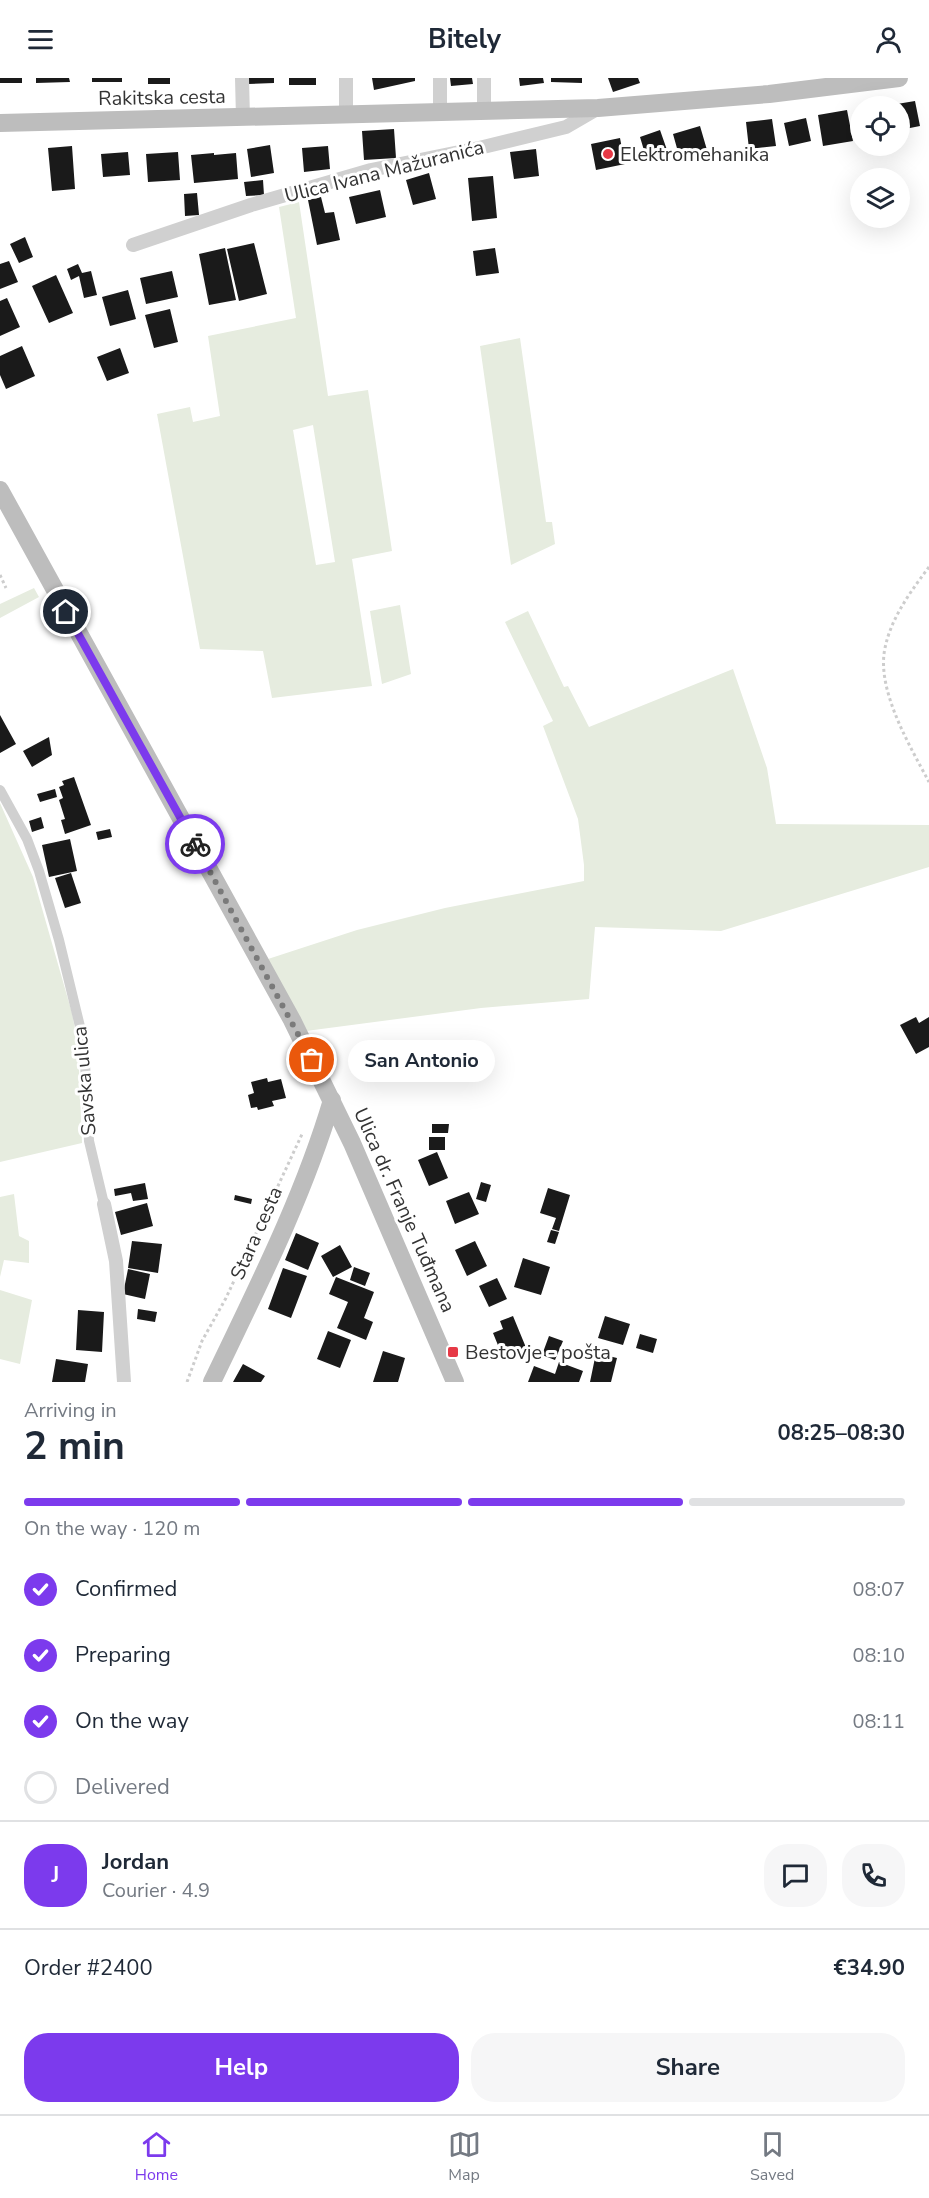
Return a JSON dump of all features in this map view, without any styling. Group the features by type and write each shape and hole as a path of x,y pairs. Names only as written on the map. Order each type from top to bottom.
{"main road":[{"name":"Rakitska cesta","path":"0,123 598,108 769,94 899,78"},
{"name":"Ulica dr. Franje Tuđmana","path":"0,490 292,1020 332,1100 455,1382"},
{"name":"Stara cesta","path":"212,1382 283,1230 315,1152 332,1100"}],"street":[{"path":"242,78 243,118"},
{"path":"346,78 346,116"},
{"path":"440,78 440,112"},
{"path":"484,78 484,111"},
{"name":"Ulica Ivana Mažuranića","path":"133,245 251,204 371,170 566,127 598,108"},
{"name":"Savska ulica","path":"0,790 28,843 39,871 62,949 84,1043 89,1141 116,1261 124,1382"}],"path":[{"path":"929,567 914,587 891,629 885,649 884,669 887,689 899,720 929,782"},
{"path":"0,575 6,588"},
{"path":"187,1382 202,1341 226,1298 304,1128"}],"shaded area":[{"path":"299,202 328,396 368,390 392,551 352,559 372,686 272,698 263,651 200,649 157,414 190,407 193,422 220,416 208,336 296,318 279,207","holes":["313,425 335,562 316,565 293,430"]},
{"path":"520,338 546,522 552,522 555,544 511,565 480,346"},
{"path":"34,588 39,597 0,618 0,604"},
{"path":"400,605 411,674 382,684 370,611"},
{"path":"528,611 564,687 568,686 589,727 733,669 767,768 776,824 929,825 929,867 721,931 595,927 589,999 481,1008 306,1031 268,959 357,930 445,908 584,881 578,819 543,726 553,721 505,622"},
{"path":"0,803 33,877 72,1013 78,1045 82,1143 0,1162"},
{"path":"14,1194 19,1236 29,1241 29,1263 4,1260 0,1277 0,1197"},
{"path":"0,1290 32,1300 20,1364 0,1359"}],"building":[{"path":"0,78 22,78 22,83 0,83"},
{"path":"36,78 69,78 70,82 36,83"},
{"path":"92,78 122,78 122,82 92,82"},
{"path":"148,78 170,78 170,84 148,84"},
{"path":"248,78 274,78 274,83 248,84"},
{"path":"289,78 316,78 316,85 289,85"},
{"path":"372,78 415,78 415,81 374,90"},
{"path":"450,78 472,78 473,84 451,86"},
{"path":"519,78 543,78 544,83 520,86"},
{"path":"551,78 582,78 582,83 551,82"},
{"path":"608,78 638,78 640,83 613,92"},
{"path":"915,101 920,126 910,128 910,102"},
{"path":"847,110 850,142 823,146 818,115"},
{"path":"806,118 811,141 789,146 784,123"},
{"path":"772,119 776,146 749,149 746,122"},
{"path":"700,126 707,150 680,159 673,134"},
{"path":"394,129 396,158 364,160 362,131"},
{"path":"660,130 667,150 646,157 640,137"},
{"name":"Elektromehanika","path":"620,138 625,164 596,170 591,144"},
{"path":"270,145 274,173 251,177 247,149"},
{"path":"72,146 75,189 52,191 48,148"},
{"path":"328,146 330,169 304,172 302,148"},
{"path":"536,149 539,176 514,179 510,152"},
{"path":"128,152 130,175 103,177 101,154"},
{"path":"178,152 180,180 148,182 146,154"},
{"path":"214,153 214,155 236,153 238,179 194,183 191,155"},
{"path":"429,173 436,199 413,205 406,180"},
{"path":"493,176 497,218 472,221 468,178"},
{"path":"263,180 264,195 246,196 244,182"},
{"path":"380,190 386,217 356,224 349,197"},
{"path":"197,193 199,215 185,216 184,194"},
{"path":"321,197 325,213 334,212 340,240 317,245 308,200"},
{"path":"25,237 33,257 19,263 10,244"},
{"path":"254,243 267,294 239,301 227,249"},
{"path":"225,248 236,300 209,305 199,254"},
{"path":"495,248 499,273 476,276 473,251"},
{"path":"9,261 18,282 0,289 0,264"},
{"path":"78,264 82,273 91,271 97,295 84,298 79,276 71,280 67,269"},
{"path":"172,271 178,297 146,304 140,278"},
{"path":"56,275 73,313 49,323 32,286"},
{"path":"128,290 136,319 110,326 102,297"},
{"path":"7,298 20,327 0,336 0,301"},
{"path":"170,309 178,342 154,348 145,315"},
{"path":"22,346 35,376 6,389 0,375 0,356"},
{"path":"120,348 129,373 107,381 97,357"},
{"path":"0,715 16,744 0,753"},
{"path":"49,737 52,755 32,767 23,751"},
{"path":"74,777 91,825 65,834 61,820 65,819 59,800 63,798 59,787 64,785 62,781"},
{"path":"55,789 57,797 40,802 37,794"},
{"path":"41,817 44,828 32,832 29,821"},
{"path":"110,829 112,837 98,840 96,832"},
{"path":"70,839 77,871 49,877 42,845"},
{"path":"71,873 81,903 65,908 55,878"},
{"path":"916,1017 919,1023 929,1017 929,1047 916,1054 900,1025"},
{"path":"267,1078 268,1082 281,1079 286,1098 272,1101 274,1106 258,1110 257,1107 251,1108 248,1095 254,1093 251,1082"},
{"path":"432,1124 449,1124 448,1133 432,1133"},
{"path":"429,1137 445,1137 445,1150 429,1150"},
{"path":"437,1152 448,1178 429,1186 418,1160"},
{"path":"481,1182 491,1185 486,1202 476,1199"},
{"path":"145,1183 148,1199 133,1201 131,1193 115,1196 114,1189"},
{"path":"548,1188 570,1195 559,1231 552,1229 556,1218 540,1213"},
{"path":"469,1192 479,1214 455,1224 446,1201"},
{"path":"235,1195 252,1199 251,1204 234,1200"},
{"path":"147,1203 153,1226 121,1235 115,1212"},
{"path":"551,1230 559,1232 555,1244 547,1242"},
{"path":"296,1233 319,1243 308,1270 285,1260"},
{"path":"132,1241 162,1244 158,1273 128,1268"},
{"path":"475,1241 487,1266 467,1276 455,1250"},
{"path":"340,1245 352,1267 333,1277 321,1256"},
{"path":"523,1258 550,1267 541,1295 514,1287"},
{"path":"354,1267 370,1273 365,1286 350,1280"},
{"path":"283,1268 307,1276 291,1318 268,1309"},
{"path":"128,1269 150,1274 145,1299 123,1294"},
{"path":"336,1277 374,1292 364,1318 373,1322 366,1340 337,1328 348,1302 329,1294"},
{"path":"497,1278 507,1299 489,1307 479,1286"},
{"path":"138,1309 157,1312 155,1322 137,1319"},
{"path":"78,1310 104,1312 102,1352 76,1350"},
{"path":"513,1316 527,1350 504,1360 493,1333 503,1329 500,1321"},
{"path":"605,1316 630,1324 623,1345 598,1338"},
{"path":"328,1331 351,1340 340,1368 317,1359"},
{"path":"640,1334 657,1339 653,1353 636,1348"},
{"path":"549,1336 563,1341 555,1360 542,1355"},
{"path":"383,1351 405,1358 398,1382 373,1382"},
{"path":"596,1353 617,1358 611,1382 590,1382"},
{"path":"56,1359 88,1364 85,1382 52,1382"},
{"path":"559,1362 583,1371 579,1382 528,1382 534,1366 555,1374"},
{"path":"243,1364 265,1376 261,1382 233,1382"}],"way so far":[{"path":"195,844 312,1060"}],"place":[{"name":"Elektromehanika","path":"608,154"},
{"name":"San Antonio","path":"312,1060"},
{"name":"Bestovje - pošta","path":"453,1352"}],"route":[{"path":"66,612 195,844"}]}
